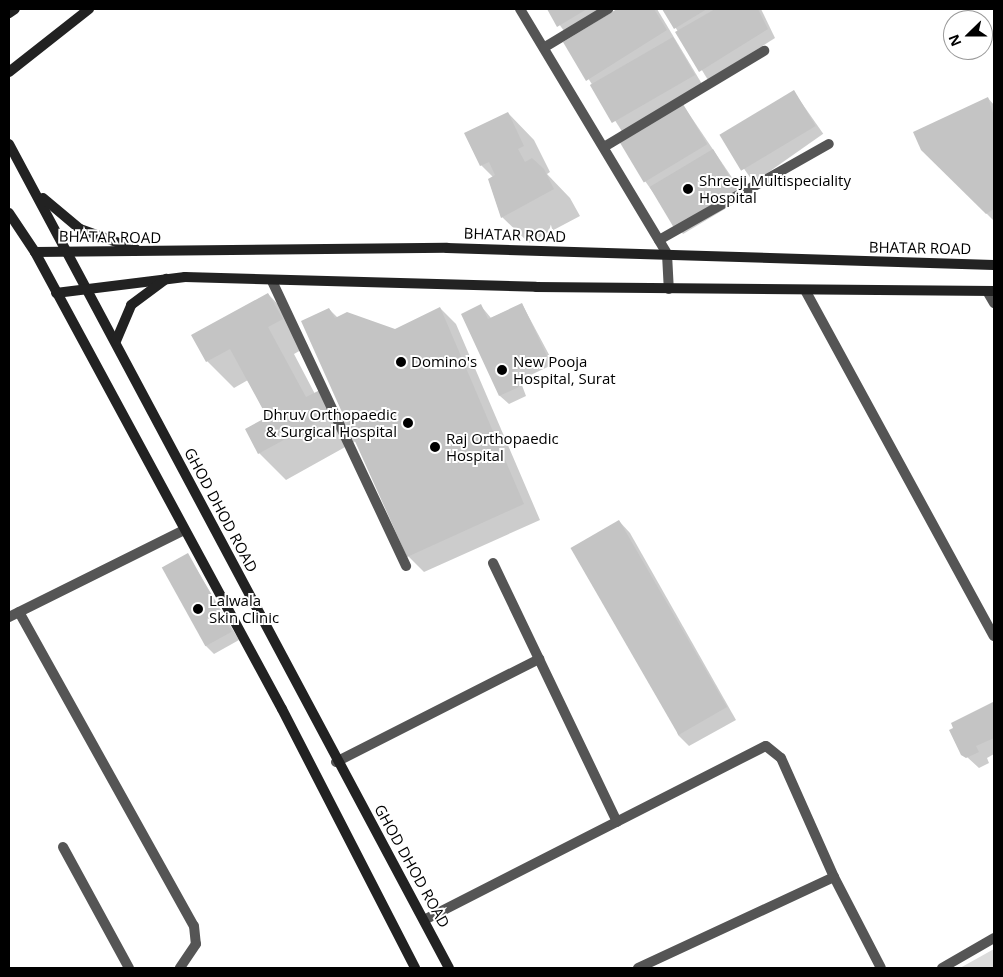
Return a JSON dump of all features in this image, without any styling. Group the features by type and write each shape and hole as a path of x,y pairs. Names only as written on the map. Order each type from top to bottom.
{"main road":[{"path":"9,13 14,9"},
{"path":"9,72 88,9"},
{"name":"GHOD DHOD ROAD","path":"9,144 68,250 336,762 426,919 449,968"},
{"path":"32,186 80,229 148,253"},
{"path":"9,213 21,234 35,252 415,968"},
{"path":"9,228 21,234"},
{"name":"BHATAR ROAD","path":"35,252 68,250 148,253 447,248 994,265"},
{"path":"56,293 87,286 167,278 669,290 991,291"},
{"path":"116,341 131,305 167,278"}],"street":[{"path":"520,9 545,47 667,254 669,290"},
{"path":"545,47 608,9"},
{"path":"604,147 764,51"},
{"path":"659,240 829,144"},
{"path":"272,281 406,566"},
{"path":"805,290 994,636"},
{"path":"991,291 994,303"},
{"path":"9,617 184,530"},
{"path":"493,563 617,822"},
{"path":"18,612 194,926 196,944 180,968"},
{"path":"336,762 540,659"},
{"path":"426,919 766,746 781,758 834,877 880,968"},
{"path":"62,847 129,968"},
{"path":"638,968 834,877"},
{"path":"942,968 994,938"}],"shaded area":[{"path":"994,949 994,968 960,968"}],"building":[{"path":"547,9 587,9 557,27"},
{"path":"617,9 654,9 667,30 586,81 563,42"},
{"path":"662,9 707,9 674,29"},
{"path":"715,9 758,9 768,29 699,72 675,32"},
{"path":"673,37 695,75 612,123 590,85"},
{"path":"794,90 816,126 741,171 719,135"},
{"path":"988,97 994,116 994,209 986,214 921,150 913,132"},
{"path":"683,104 707,144 644,182 620,142"},
{"path":"508,112 524,146 518,149 525,162 532,158 544,169 554,189 501,218 488,179 495,175 489,162 480,166 464,133"},
{"path":"713,149 737,189 674,227 650,187"},
{"path":"268,293 283,319 268,327 306,397 320,390 333,413 258,454 245,429 267,417 230,349 206,362 191,335"},
{"path":"522,303 547,356 512,372 519,387 499,396 461,314 481,304 488,319"},
{"path":"440,307 524,504 407,557 301,321 329,308 335,318 347,312 395,329"},
{"path":"619,520 727,707 679,735 571,548"},
{"path":"188,553 232,632 205,646 162,568"},
{"path":"993,702 994,738 976,746 979,752 966,758 961,755 949,730 953,728 951,723"}],"place":[{"name":"Shreeji Multispeciality Hospital","path":"688,189"},
{"name":"Domino's","path":"401,362"},
{"name":"New Pooja Hospital, Surat","path":"502,370"},
{"name":"Dhruv Orthopaedic & Surgical Hospital","path":"408,423"},
{"name":"Raj Orthopaedic Hospital","path":"435,447"},
{"name":"Lalwala Skin Clinic","path":"198,609"}]}
